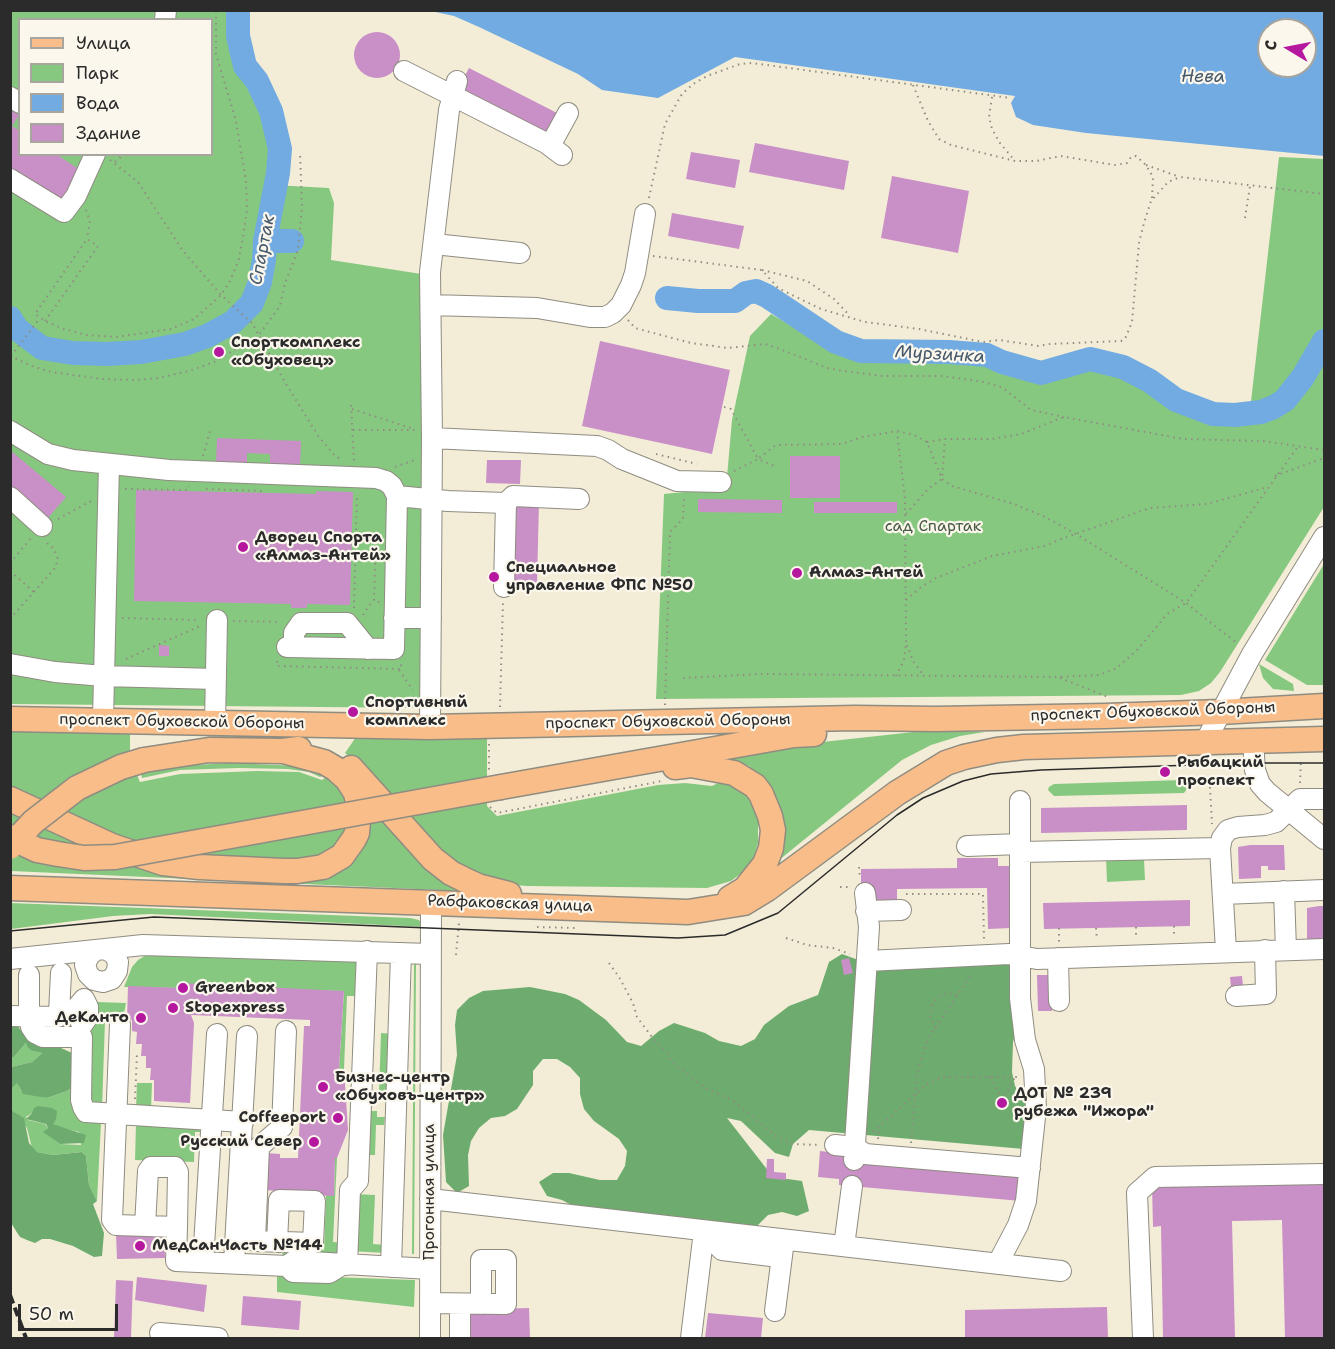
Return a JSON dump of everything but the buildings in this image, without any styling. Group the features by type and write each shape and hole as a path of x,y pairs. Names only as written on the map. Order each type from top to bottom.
{"main road":[{"name":"проспект Обуховской Обороны","path":"10,719 430,727 855,718 936,719 1220,712 1324,706"},
{"path":"10,837 37,850 58,854 84,858 115,857 794,735 855,732 936,719"},
{"name":"проспект Обуховской Обороны","path":"964,757 1024,747 1324,739"},
{"path":"10,847 33,822 77,788 121,767 144,760 209,750 283,751 301,749 319,751 345,763 355,771 433,859 451,873 478,886 553,906"},
{"path":"10,799 112,846 163,862 199,867 284,871 323,867 342,856 354,839 357,832 359,809 356,793 347,779 324,762 283,751"},
{"name":"Рабфаковская улица","path":"11,888 431,901 688,912 744,903 767,889 897,793 946,763 964,757"},
{"path":"594,771 628,774 691,765 745,778 761,794 773,830 771,848 765,864 745,889 731,898 688,912"}],"street":[{"path":"404,71 455,88 556,151 568,113"},
{"path":"430,727 432,499 427,439 430,272 455,88"},
{"path":"10,179 64,212 100,156"},
{"path":"431,305 537,308 590,317 605,317 613,314 626,296 635,273 645,214"},
{"path":"434,244 520,253"},
{"path":"10,431 54,456 109,464 169,470 363,474 386,481 392,486 397,496 389,611 394,649 291,647"},
{"path":"427,439 597,446 622,459 677,481 721,482"},
{"path":"103,720 109,464"},
{"path":"397,496 506,503"},
{"path":"504,587 506,503 513,496 579,498"},
{"path":"10,497 39,529"},
{"path":"1204,744 1252,654 1324,537"},
{"path":"389,611 431,618"},
{"path":"215,620 215,723"},
{"path":"10,664 55,672 216,679"},
{"path":"1253,742 1255,770 1260,784 1324,839"},
{"path":"1226,951 1223,894 1216,848 1222,838 1228,830 1238,827 1276,822 1300,799 1324,799"},
{"path":"998,1263 1018,1225 1026,1201 1036,1108 1035,1077 1022,1021 1020,998 1020,801"},
{"path":"967,846 1216,848"},
{"path":"1223,894 1324,890"},
{"path":"1284,891 1286,950"},
{"name":"Прогонная улица","path":"430,1338 431,901"},
{"path":"855,1154 869,927 866,902 902,910"},
{"path":"10,959 69,953 107,954 143,945 430,954"},
{"path":"867,959 1009,954 1037,959 1324,949"},
{"path":"1236,996 1266,994 1265,950"},
{"path":"344,1265 350,1190 358,1181 367,951"},
{"path":"391,1267 401,952"},
{"path":"107,954 78,1011 82,1031 82,1107 86,1112 243,1122"},
{"path":"1058,958 1059,1001"},
{"path":"20,1016 57,1017 61,973"},
{"path":"20,1016 29,975"},
{"path":"20,1016 35,1034 43,1037 82,1031"},
{"path":"120,1024 112,1220 116,1225 177,1227"},
{"path":"265,1265 272,1242 255,1241 259,1147 282,1127 286,1031"},
{"path":"203,1262 217,1034"},
{"path":"234,1263 247,1036"},
{"path":"835,1145 855,1154 1030,1168"},
{"path":"145,1226 148,1170 151,1167 175,1167 178,1172 176,1261 287,1266 294,1261 329,1262 344,1265 430,1269"},
{"path":"1143,1338 1137,1193 1155,1177 1324,1174"},
{"path":"844,1246 852,1186"},
{"path":"430,1199 1061,1271"},
{"path":"704,1231 722,1250 771,1256"},
{"path":"691,1338 704,1231"},
{"path":"775,1311 784,1240"},
{"path":"430,1303 481,1304"},
{"path":"460,1304 460,1338"},
{"path":"160,1333 218,1338"}],"path":[{"path":"76,196 87,211 90,221 87,239 35,314 40,318 64,329 86,335 116,337 171,329 194,319 221,295 239,259 247,210 246,181 236,121 216,54 216,10"},
{"path":"645,214 665,124 682,94 707,76 740,64 752,63 1011,98"},
{"path":"762,270 778,288 821,309 851,319 929,330 983,342 999,340 1039,346 1125,339 1132,322 1139,243 1151,201 1153,177 1146,165 1136,156 1131,157 1126,164 1115,165 1061,156 1036,161 1015,160 971,151 939,139 928,121 913,84"},
{"path":"992,96 989,117 992,129 1000,143 1015,160"},
{"path":"40,318 11,356 51,372 102,379 158,378 189,371 214,362 258,336 280,306 285,283 298,250 302,207 300,152"},
{"path":"100,156 115,162 138,182 183,251 221,295 252,323 319,437 335,456 363,474 380,472 427,439"},
{"path":"115,162 122,156"},
{"path":"1146,165 1180,177 1324,194"},
{"path":"1151,201 1168,182 1180,177"},
{"path":"1245,218 1250,186"},
{"path":"45,321 98,246 87,239"},
{"path":"637,254 762,270 807,280 834,299 851,319"},
{"path":"605,317 625,318 636,328 702,345 728,348 765,344 827,368 844,371 882,376 942,376 984,382 1003,388 1031,410 1184,440 1236,439 1299,445 1324,450"},
{"path":"354,615 356,536 363,474 352,407 427,439"},
{"path":"724,407 731,410 758,459 777,467"},
{"path":"721,482 726,475 758,459 776,445 842,444 897,431 914,435 927,442 945,439 992,439 1021,434 1064,417"},
{"path":"896,676 904,660 906,642 904,545 906,514 897,431"},
{"path":"942,479 945,439"},
{"path":"927,442 942,479 952,486 1014,504 1045,517 1076,534 1186,603 1240,646"},
{"path":"683,678 762,674 1057,677 1099,675 1117,668 1139,648 1167,614 1186,603 1299,445"},
{"path":"1275,476 1324,458"},
{"path":"906,514 928,489 942,479"},
{"path":"10,563 39,529 113,489 187,490 192,483"},
{"path":"665,711 670,532 683,519 684,492 688,494 693,483"},
{"path":"205,487 207,490 267,491"},
{"path":"906,600 936,578 992,556 1045,546 1150,508 1208,504 1268,487"},
{"path":"10,619 55,568 58,559 54,549 39,529"},
{"path":"356,536 384,537"},
{"path":"358,622 374,599 376,537"},
{"path":"10,571 35,593"},
{"path":"500,701 504,587"},
{"path":"374,599 389,611"},
{"path":"105,618 279,622 289,618"},
{"path":"104,673 215,620"},
{"path":"906,642 913,661 924,676"},
{"path":"398,668 416,695"},
{"path":"1057,677 1110,698"},
{"path":"1210,787 1216,848"},
{"path":"902,910 901,894 983,894 985,956 936,1028 922,1055 910,1158"},
{"path":"456,955 458,923 469,924"},
{"path":"526,926 577,928"},
{"path":"786,938 807,945 849,952 851,956 867,959"},
{"path":"609,963 633,1003 637,1017 668,1054 671,1061 705,1088 732,1100 786,1141 802,1145 835,1145"},
{"path":"936,1028 930,1018 931,1007 937,997 947,993 958,995"},
{"path":"135,1100 137,1045"},
{"path":"855,1154 927,1084 943,1077 1035,1077"},
{"path":"990,1077 999,1093 1003,1095 1006,1094 1015,1077"}],"green space":[{"name":"Спорткомплекс «Обуховец»","path":"11,11 246,11 244,23 248,49 278,140 274,185 329,188 334,203 331,260 428,275 423,708 11,704"},
{"name":"сад Спартак","path":"1279,157 1324,159 1324,507 1211,683 1199,691 1181,695 656,699 664,494 726,488 732,420 750,336 771,314 838,353 854,358 885,361 920,358 984,360 1028,377 1045,378 1087,365 1104,365 1200,417 1224,422 1249,419"},
{"path":"1324,564 1324,685 1307,685 1265,660"},
{"path":"1259,664 1293,684 1294,691 1273,689 1263,678"},
{"path":"10,727 130,732 130,758 140,782 180,774 257,771 299,772 322,780 326,777 327,772 348,801 346,827 335,846 321,855 289,860 193,855 130,842 11,789"},
{"path":"923,731 985,732 960,736 931,745 902,760 773,865 765,782 749,766 725,758 795,745"},
{"path":"356,737 487,737 487,806 497,816 658,785 685,783 712,786 718,783 717,778 741,785 755,805 758,843 747,869 731,881 707,888 503,884 454,866 345,753"},
{"path":"229,763 302,766 316,769 324,775 320,777 309,772 288,769 238,768 180,770 142,778 141,774 178,766"},
{"path":"1183,780 1189,786 1184,793 1054,796 1048,790 1054,784"},
{"path":"370,804 462,891 11,871 10,810 78,843 128,863 304,883 318,880 346,867 356,857 365,842"},
{"path":"1106,857 1144,859 1145,880 1107,882"},
{"path":"10,903 410,918 419,920 424,927 150,914 113,916 11,929"},
{"path":"842,954 880,968 1010,961 1013,971 1017,1028 1013,1042 1012,1072 1015,1086 1031,1107 1024,1149 809,1130 793,1144 789,1157 775,1153 741,1121 727,1118 773,1177 802,1181 809,1211 797,1216 782,1212 768,1215 752,1231 573,1206 547,1196 539,1182 553,1173 569,1173 600,1180 617,1180 625,1166 627,1151 619,1139 594,1121 584,1109 580,1094 580,1078 570,1067 557,1059 543,1059 533,1071 533,1085 517,1109 505,1116 491,1118 479,1128 471,1141 468,1155 469,1186 457,1193 446,1182 443,1135 457,1055 455,1025 457,1010 469,998 483,991 530,987 565,994 579,1000 606,1020 627,1042 641,1046 659,1031 674,1023 705,1033 719,1041 741,1046 755,1039 764,1025 789,1006 818,995 829,962"},
{"path":"146,955 357,959 360,996 347,996 344,1069 339,1069 344,991 124,987 132,967"},
{"path":"414,963 416,963 414,1254 412,1254"},
{"path":"97,1002 126,1003 123,1019 96,1018"},
{"path":"92,1020 105,1021 102,1109 88,1103"},
{"path":"11,1023 17,1025 25,1036 33,1040 50,1043 72,1053 76,1060 75,1086 47,1098 23,1094 17,1083 11,1089 11,1067 32,1062 42,1053 32,1051 26,1043 14,1057 11,1057"},
{"path":"381,1033 395,1034 393,1093 379,1093"},
{"path":"27,1042 28,1048 32,1051 42,1053 32,1062 11,1067 10,1057 14,1057"},
{"path":"17,1082 21,1091 47,1098 75,1086 101,1123 97,1201 89,1185 86,1156 82,1152 53,1155 37,1152 32,1148 27,1128 17,1114 11,1110 11,1089","holes":["32,1113 56,1120 52,1124 55,1126 79,1132 81,1145 60,1144 44,1132 48,1128 45,1124 28,1120 26,1117"]},
{"path":"137,1083 152,1083 151,1108 136,1108"},
{"path":"38,1106 57,1111 53,1124 86,1135 84,1143 60,1144 43,1132 48,1128 46,1124 26,1119"},
{"path":"11,1110 24,1118 29,1143 37,1152 53,1155 82,1152 86,1156 89,1185 97,1201 93,1204 104,1233 102,1256 94,1257 73,1246 50,1239 42,1239 35,1243 20,1237 16,1231 10,1221"},
{"path":"367,1111 377,1111 377,1117 385,1117 384,1125 376,1125 375,1155 365,1155"},
{"path":"136,1123 207,1128 207,1132 195,1132 194,1162 135,1160"},
{"path":"335,1158 337,1158 333,1242 345,1243 344,1258 283,1255 281,1252 284,1248 324,1250 326,1195 334,1195"},
{"path":"354,1194 375,1195 373,1244 387,1245 387,1253 349,1251"},
{"path":"277,1275 415,1280 414,1307 277,1292"}],"water":[{"name":"Нева","path":"431,11 1324,11 1324,156 1086,133 1033,125 1016,117 1011,103 1015,96 735,57 658,98 602,90 578,74 454,16"}],"waterway":[{"name":"Спартак","path":"10,318 17,329 42,348 73,353 141,352 185,344 207,336 233,322 252,303 260,282 280,149 271,111 257,81 245,66 238,36 238,10"},
{"name":"Мурзинка","path":"265,241 292,241"},
{"name":"Мурзинка","path":"667,298 735,301 746,293 756,291 836,342 861,351 987,355 1002,362 1041,373 1090,359 1123,367 1150,381 1176,400 1213,414 1235,415 1261,412 1285,400 1303,377 1324,341"}],"tram line":[{"path":"10,931 154,917 678,938 725,935 778,913 897,815 923,798 963,781 991,774 1041,770 1324,763"}],"railway":[{"path":"10,1295 26,1338"}],"place":[{"name":"Спорткомплекс «Обуховец»","path":"219,352"},
{"name":"Дворец Спорта «Алмаз-Антей»","path":"243,547"},
{"name":"Алмаз-Антей","path":"797,573"},
{"name":"Специальное управление ФПС №50","path":"494,577"},
{"name":"Спортивный комплекс","path":"353,712"},
{"name":"Рыбацкий проспект","path":"1165,772"},
{"name":"Greenbox","path":"183,988"},
{"name":"Stopexpress","path":"173,1008"},
{"name":"ДеКанто","path":"141,1018"},
{"name":"Бизнес-центр «Обуховъ-центр»","path":"323,1087"},
{"name":"ДОТ № 239 рубежа \"Ижора\"","path":"1002,1103"},
{"name":"Coffeeport","path":"338,1118"},
{"name":"Русский Cевер","path":"314,1142"},
{"name":"МедСанЧасть №144","path":"140,1246"}]}
